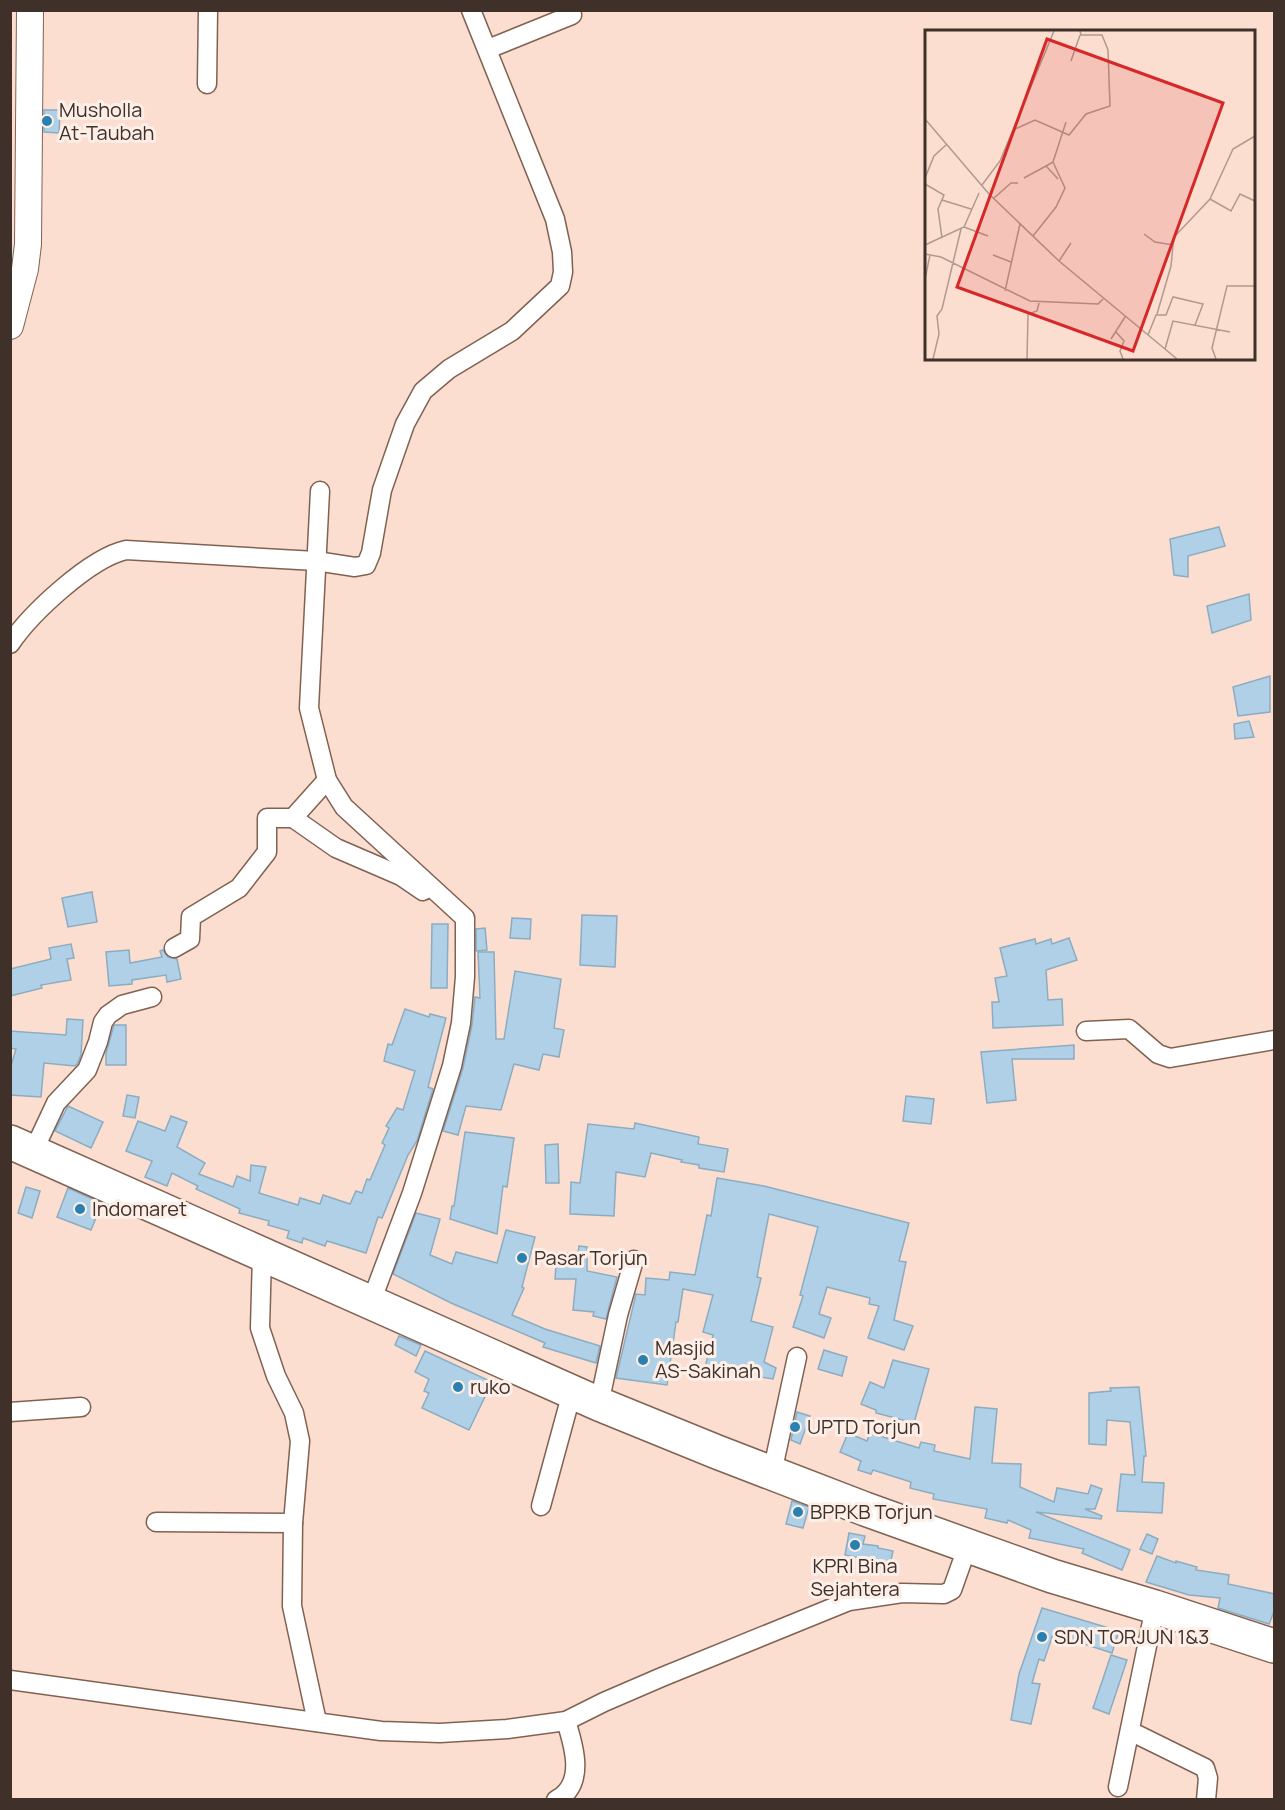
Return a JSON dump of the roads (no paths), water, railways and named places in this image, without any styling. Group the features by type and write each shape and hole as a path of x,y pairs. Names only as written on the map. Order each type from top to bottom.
{"highway":[{"path":"22,1147 586,1398 772,1473 1052,1576 1275,1646"}],"street":[{"path":"10,327 25,269 19,222 30,10"},
{"path":"207,84 208,10"},
{"path":"10,644 43,604 113,553 126,550 316,561 355,567 366,565 371,553 382,489 405,424 423,392 449,369 512,331 560,286 563,272 555,219 471,10"},
{"path":"488,49 572,15"},
{"path":"320,491 309,708 327,780 344,807 465,918 465,977 461,1023 452,1066 412,1193 371,1302"},
{"path":"293,818 327,780"},
{"path":"174,948 190,939 191,917 239,888 267,852 267,818 293,818 336,849 401,876 465,918"},
{"path":"22,1147 56,1103 87,1070 103,1022 108,1015 122,1005 152,997"},
{"path":"1086,1031 1129,1029 1158,1054 1170,1058 1275,1040"},
{"path":"262,1254 260,1328 276,1376 294,1413 300,1441 293,1523 292,1606 317,1722"},
{"path":"541,1506 618,1315 634,1260"},
{"path":"772,1473 797,1357"},
{"path":"10,1412 81,1407"},
{"path":"156,1522 293,1523"},
{"path":"10,1680 381,1731 440,1733 507,1729 566,1721 662,1677 849,1601 893,1594 945,1594 952,1590 968,1545"},
{"path":"1118,1787 1155,1607"},
{"path":"556,1800 566,1793 574,1776 576,1760 566,1721"},
{"path":"1130,1731 1205,1768 1208,1778 1206,1800"}],"place":[{"name":"Musholla At-Taubah","path":"47,121"},
{"name":"Indomaret","path":"80,1209"},
{"name":"Pasar Torjun","path":"522,1258"},
{"name":"Masjid AS-Sakinah","path":"643,1360"},
{"name":"ruko","path":"458,1387"},
{"name":"UPTD Torjun","path":"795,1427"},
{"name":"BPPKB Torjun","path":"798,1512"},
{"name":"KPRI Bina Sejahtera","path":"855,1545"},
{"name":"SDN TORJUN 1&3","path":"1042,1637"}]}
